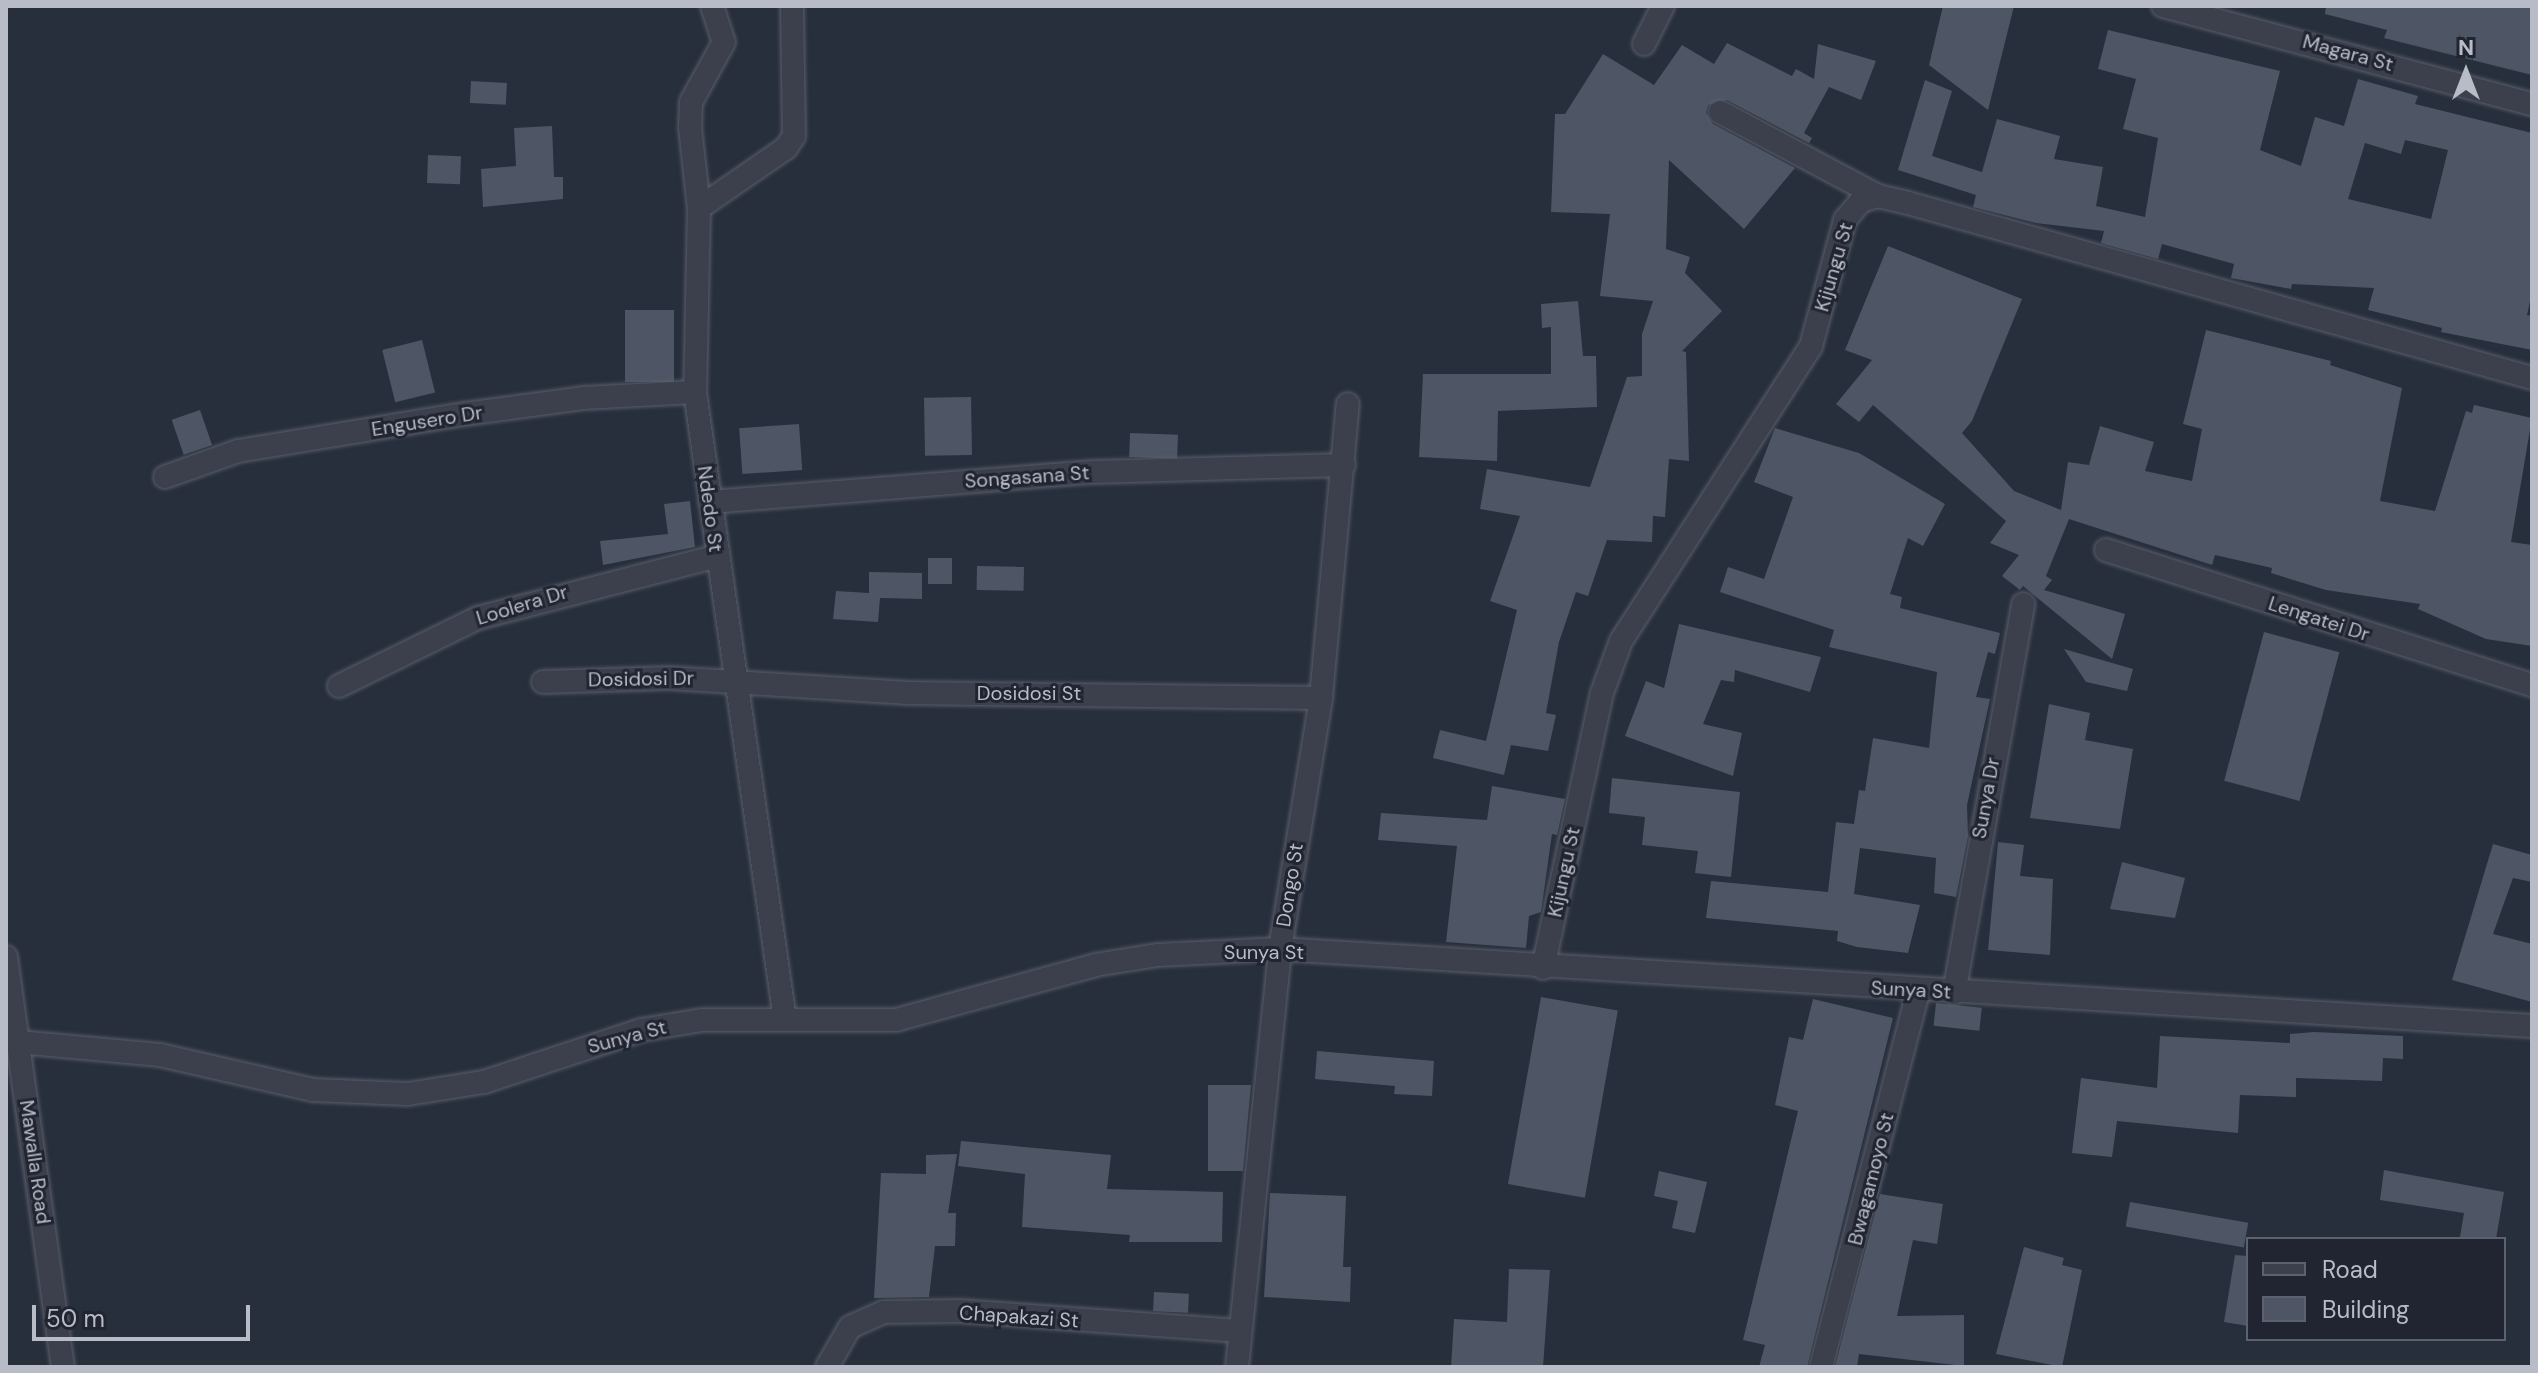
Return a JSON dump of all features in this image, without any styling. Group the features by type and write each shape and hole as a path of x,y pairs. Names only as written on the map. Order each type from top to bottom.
{"street":[{"name":"Ndedo St","path":"712,6 724,32 723,49 691,102 699,208 695,392 785,1020"},
{"path":"699,208 786,148 794,136 792,6"},
{"path":"1644,44 1663,6"},
{"name":"Magara St","path":"2163,6 2532,104"},
{"path":"1720,112 1878,196 2532,378"},
{"name":"Kijungu St","path":"1543,968 1602,693 1621,641 1789,386 1811,346 1845,220 1861,201 1878,196"},
{"name":"Engusero Dr","path":"165,477 238,451 465,414 583,398 695,392"},
{"name":"Dongo St","path":"1237,1367 1280,949 1321,698 1348,404"},
{"name":"Songasana St","path":"710,502 1093,472 1344,465"},
{"name":"Lengatei Dr","path":"2106,550 2532,685"},
{"name":"Loolera Dr","path":"339,686 478,618 717,556"},
{"name":"Sunya Dr","path":"1954,993 2023,604"},
{"name":"Dosidosi Dr","path":"543,682 628,677 738,680"},
{"name":"Dosidosi St","path":"738,680 905,693 1321,698"},
{"name":"Sunya St","path":"18,1042 160,1055 313,1090 394,1094 484,1082 641,1030 702,1020 896,1020 1095,965 1158,955 1280,949 1543,968 2532,1026"},
{"name":"Mawalla Road","path":"6,957 63,1367"},
{"name":"Bwagamoyo St","path":"1821,1367 1918,991"},
{"name":"Chapakazi St","path":"827,1367 850,1327 884,1312 961,1311 1239,1331"}],"building":[{"path":"1943,6 2014,6 1988,110 1929,65"},
{"path":"2326,6 2532,6 2532,75 2384,38 2387,30 2325,14"},
{"path":"2108,30 2280,71 2260,150 2301,166 2315,117 2344,126 2358,79 2418,96 2415,104 2532,133 2532,292 2527,315 2532,316 2532,350 2441,332 2442,328 2368,310 2374,288 2292,284 2291,289 2231,278 2234,264 2162,244 2158,259 2101,243 2104,231 2036,223 1973,207 1976,195 1898,170 1925,80 1952,91 1932,156 1982,172 1997,119 2060,136 2054,159 2103,167 2096,206 2145,217 2158,138 2123,129 2136,79 2098,69","holes":["2405,140 2448,150 2431,219 2348,199 2365,143 2401,154"]},
{"path":"1727,43 1792,76 1796,69 1814,79 1818,44 1876,61 1861,100 1829,87 1804,133 1812,138 1809,143 1727,100 1708,105 1706,113 1713,124 1795,168 1744,229 1669,160 1666,249 1690,257 1685,273 1722,311 1682,351 1686,352 1689,461 1669,459 1665,517 1653,516 1652,542 1607,540 1588,596 1576,592 1559,642 1546,713 1556,715 1548,751 1511,745 1504,775 1433,758 1440,730 1486,741 1517,610 1490,601 1520,516 1480,509 1487,469 1590,487 1627,377 1642,376 1642,334 1653,301 1600,296 1610,214 1551,212 1555,114 1565,114 1603,54 1654,85 1682,45 1714,64"},
{"path":"471,81 507,83 506,105 470,103"},
{"path":"552,126 554,177 563,177 563,199 483,207 481,169 516,166 514,128"},
{"path":"428,155 461,156 460,184 427,183"},
{"path":"1888,246 2022,299 1972,421 1962,433 2014,491 2061,510 2068,462 2089,465 2100,426 2154,442 2145,471 2192,481 2202,429 2183,424 2206,330 2331,361 2330,365 2402,388 2380,501 2435,511 2466,411 2472,413 2474,405 2532,418 2511,542 2532,545 2532,646 2486,639 2418,609 2420,604 2326,590 2271,573 2272,568 2215,555 2212,565 2069,519 2046,576 2052,580 2044,590 2125,614 2112,659 2023,586 2020,590 2002,576 2019,555 1990,543 2006,521 1873,405 1859,422 1836,404 1872,360 1845,350"},
{"path":"1578,301 1583,356 1596,356 1597,407 1498,411 1497,461 1419,457 1423,374 1551,374 1551,327 1542,328 1541,304"},
{"path":"625,310 674,310 674,382 625,382"},
{"path":"422,340 435,392 395,402 382,350"},
{"path":"971,397 972,455 925,456 924,398"},
{"path":"200,410 212,445 184,455 172,420"},
{"path":"799,424 802,470 742,474 739,428"},
{"path":"1775,428 1859,453 1945,504 1923,546 1908,538 1890,594 1902,597 1900,608 2000,633 1995,654 1988,652 1976,697 1990,699 1967,805 1968,836 1956,897 1934,893 1936,858 1860,848 1854,894 1920,905 1908,953 1857,947 1837,941 1838,931 1706,918 1711,881 1828,892 1836,822 1854,824 1859,790 1865,791 1873,738 1929,748 1937,672 1829,647 1834,630 1720,592 1728,567 1764,579 1793,497 1754,482"},
{"path":"1130,433 1178,435 1177,459 1129,457"},
{"path":"690,501 695,547 603,565 600,541 668,534 664,504"},
{"path":"928,558 952,558 952,584 928,584"},
{"path":"977,566 1024,567 1024,591 977,590"},
{"path":"869,572 922,573 922,599 880,598 878,622 833,619 836,591 869,593"},
{"path":"1679,624 1821,657 1810,692 1735,670 1734,682 1721,680 1703,724 1742,733 1733,776 1625,736 1646,681 1664,688"},
{"path":"2264,632 2339,652 2299,801 2224,781"},
{"path":"2064,649 2133,669 2127,691 2086,682"},
{"path":"2049,704 2090,713 2085,740 2133,749 2120,829 2030,818"},
{"path":"1612,778 1740,792 1731,877 1695,873 1698,851 1642,845 1645,817 1609,813"},
{"path":"1492,786 1565,799 1557,835 1552,834 1541,912 1529,916 1526,948 1446,942 1457,846 1378,840 1381,813 1487,820"},
{"path":"1998,842 2024,845 2020,876 2053,879 2050,955 1988,950"},
{"path":"2493,844 2532,855 2532,882 2513,878 2493,934 2532,944 2532,1002 2452,980"},
{"path":"2122,862 2185,878 2175,918 2110,909"},
{"path":"1541,997 1618,1011 1585,1198 1508,1184"},
{"path":"1813,999 1893,1018 1807,1367 1759,1367 1765,1345 1743,1340 1798,1111 1775,1105 1789,1037 1803,1040"},
{"path":"1936,1003 1982,1008 1979,1031 1934,1026"},
{"path":"2314,1032 2403,1036 2403,1059 2383,1058 2382,1081 2296,1078 2296,1097 2240,1095 2238,1133 2117,1121 2112,1157 2072,1153 2081,1078 2157,1088 2160,1036 2290,1043 2290,1034"},
{"path":"1317,1051 1434,1061 1432,1096 1394,1094 1395,1086 1315,1079"},
{"path":"1208,1085 1251,1085 1243,1171 1208,1171"},
{"path":"961,1141 1111,1155 1107,1189 1223,1192 1222,1242 1129,1242 1130,1235 1022,1227 1025,1174 958,1166"},
{"path":"957,1154 948,1213 956,1213 955,1246 935,1246 929,1297 874,1298 881,1173 926,1174 926,1155"},
{"path":"2384,1170 2504,1192 2496,1237 2460,1237 2464,1213 2380,1200"},
{"path":"1659,1171 1707,1182 1695,1233 1672,1228 1678,1201 1654,1196"},
{"path":"1270,1193 1346,1196 1343,1267 1351,1267 1350,1302 1264,1297"},
{"path":"1880,1194 1943,1204 1937,1244 1913,1240 1897,1316 1964,1315 1964,1366 1859,1354 1857,1367 1835,1367"},
{"path":"2130,1202 2248,1223 2244,1247 2126,1227"},
{"path":"2024,1247 2064,1258 2062,1265 2082,1270 2062,1367 1996,1354"},
{"path":"2235,1255 2246,1256 2246,1326 2224,1322"},
{"path":"1509,1269 1550,1270 1543,1367 1451,1367 1454,1319 1507,1322"},
{"path":"1154,1292 1189,1294 1188,1313 1153,1311"}]}
